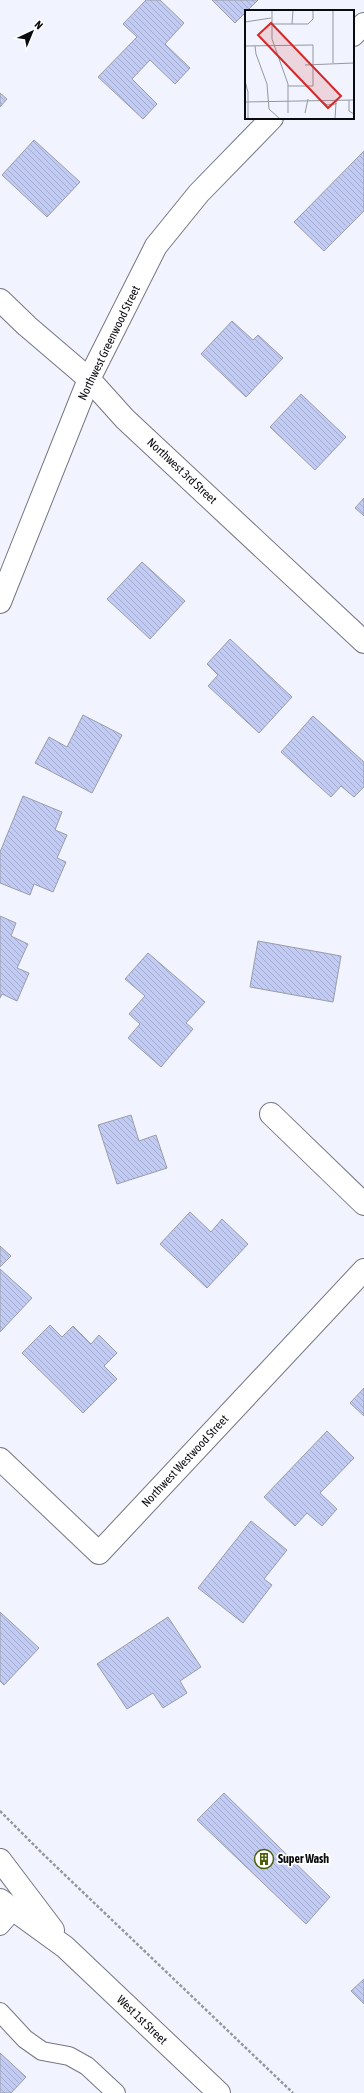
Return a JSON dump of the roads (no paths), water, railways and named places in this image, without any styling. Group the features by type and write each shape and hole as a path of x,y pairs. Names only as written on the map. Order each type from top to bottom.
{"street":[{"name":"Northwest Greenwood Street","path":"0,602 89,380 156,246 199,193 271,119"},
{"name":"Northwest 3rd Street","path":"0,300 27,326 89,380 126,418 364,642"},
{"path":"271,1114 364,1204"},
{"name":"Northwest Westwood Street","path":"0,1459 99,1553 364,1270"},
{"name":"West 1st Street","path":"0,1860 65,1947"},
{"name":"West 1st Street","path":"7,1905 65,1947 219,2093"}],"lane":[{"path":"0,1926 7,1905"},
{"path":"0,2012 25,2039 42,2050 69,2056 87,2066 116,2093"}],"place":[{"name":"Super Wash","path":"264,1859"}]}
